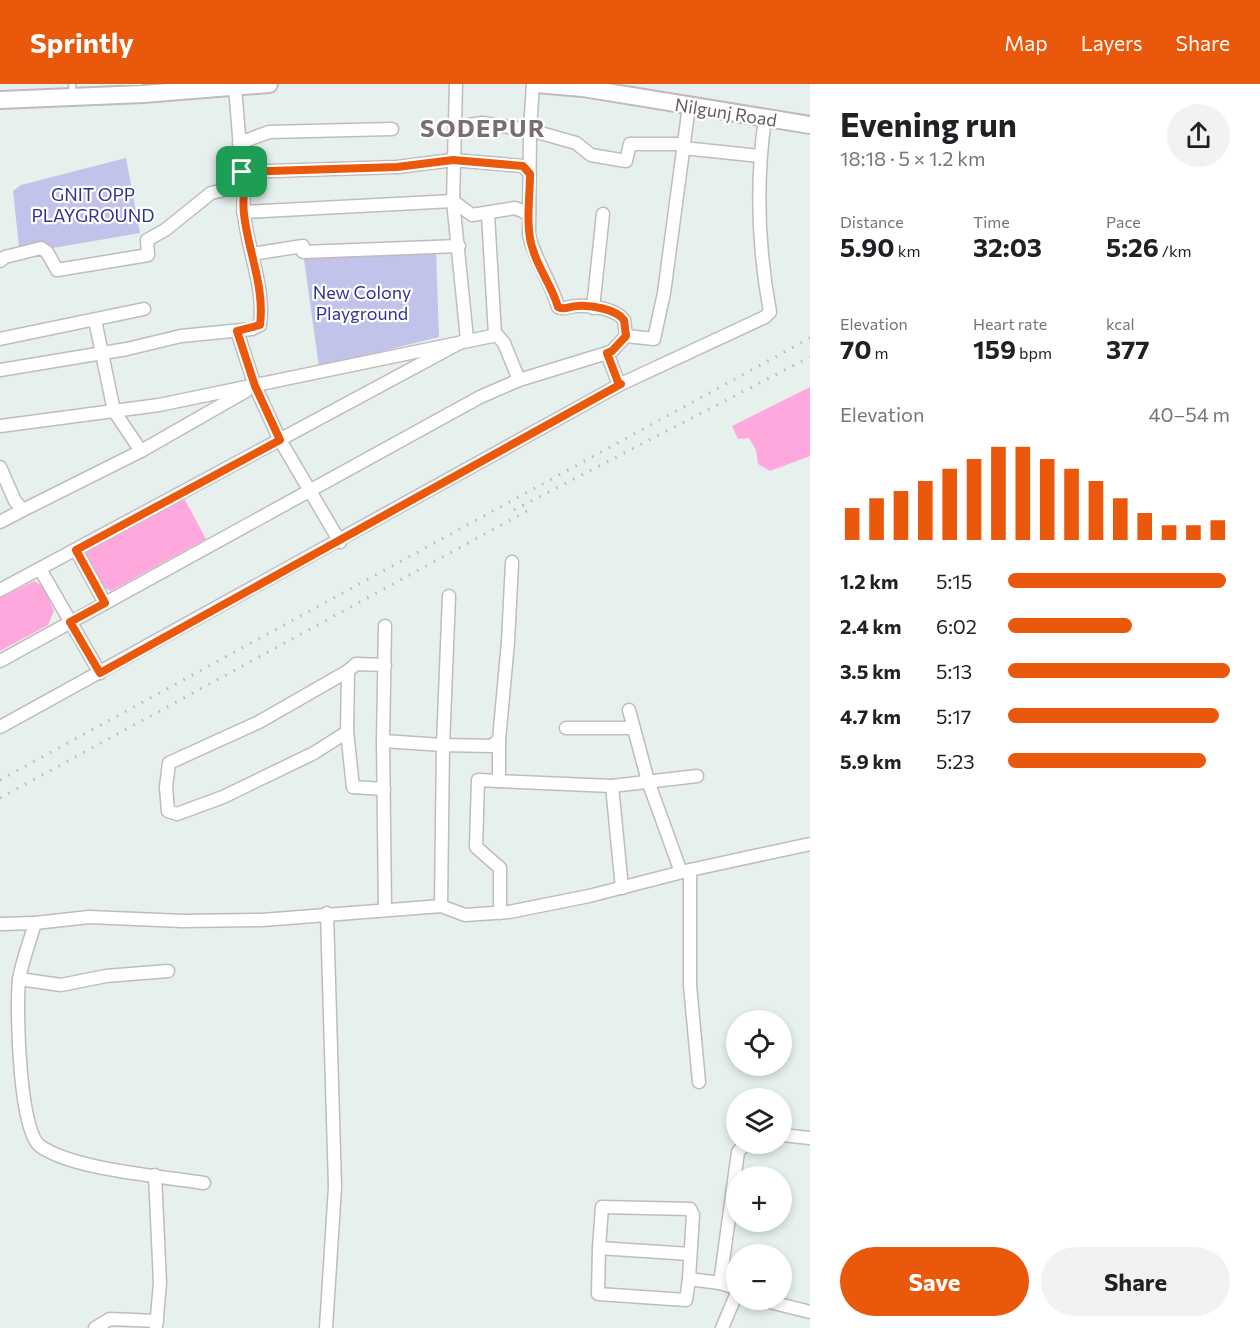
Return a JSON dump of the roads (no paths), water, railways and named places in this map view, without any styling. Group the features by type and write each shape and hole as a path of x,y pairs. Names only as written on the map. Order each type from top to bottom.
{"street":[{"path":"0,100 72,90 236,87 269,84"},
{"path":"456,84 453,201 467,339"},
{"path":"535,84 530,130 529,235 533,252 553,289 558,307 563,309 577,306 593,308 622,316 626,336"},
{"name":"Nilgunj Road","path":"535,84 570,86 810,125"},
{"path":"0,370 181,336 237,331 260,325 263,303 243,212 245,185 239,142 236,87"},
{"path":"626,336 654,339 664,293 689,106"},
{"path":"0,727 340,542 621,384 758,321 770,312 760,225 760,156 765,118"},
{"path":"456,127 482,123 530,130 576,142 591,155 627,161 630,144 678,144 683,148 760,156"},
{"path":"239,142 269,132 392,129"},
{"path":"242,172 397,167 453,160 523,166 530,174"},
{"path":"0,261 5,256 41,248 47,252 57,270 148,255 147,240 165,230 197,203 212,194 245,185"},
{"path":"243,212 453,201 472,215 515,208 530,214"},
{"path":"488,214 495,335 504,343 519,380"},
{"path":"593,308 603,214"},
{"path":"252,254 303,246 303,252 459,246"},
{"path":"0,339 144,309"},
{"path":"95,320 104,352 115,412 141,451"},
{"path":"237,331 255,386 280,440 340,542"},
{"path":"0,426 115,412 255,386 467,339 495,335"},
{"path":"0,661 480,397 519,380 612,351 626,336"},
{"path":"0,590 467,339"},
{"path":"607,353 618,382 621,384"},
{"path":"0,522 141,451 255,386"},
{"path":"0,467 15,501 23,510"},
{"path":"76,550 105,603"},
{"path":"499,781 499,740 508,642 512,562"},
{"path":"40,569 100,673"},
{"path":"441,906 443,745 449,596"},
{"path":"385,626 382,741 385,909"},
{"path":"347,732 314,753 223,797 177,814 168,811 166,787 169,763 259,722 348,671 356,664 385,665"},
{"path":"348,671 347,732 353,787 384,789"},
{"path":"629,710 648,781 685,871 690,985 699,1082"},
{"path":"566,728 633,728"},
{"path":"382,741 491,746 499,740"},
{"path":"500,913 500,868 476,847 478,780 612,786 697,776"},
{"path":"612,786 622,888"},
{"path":"0,924 89,917 183,921 262,920 327,913 441,906 465,915 500,913 622,888 685,871 810,844"},
{"path":"326,1328 335,1186 327,913"},
{"path":"35,923 20,979 18,1040 29,1129 37,1144 53,1154 86,1164 204,1183"},
{"path":"20,979 61,986 106,976 168,971"},
{"path":"792,1136 810,1138"},
{"path":"720,1283 738,1154"},
{"path":"95,1328 110,1319 156,1324 160,1283 155,1175"},
{"path":"602,1207 690,1209 693,1215 690,1254 686,1300 598,1294 602,1207"},
{"path":"599,1248 690,1254"},
{"path":"689,1279 726,1285"},
{"path":"792,1308 810,1312"},
{"path":"722,1328 730,1310"}],"railway":[{"path":"0,780 810,338"},
{"path":"514,510 810,357"},
{"path":"0,798 527,511"}],"district":[{"name":"SODEPUR","path":"483,127"}],"park label":[{"name":"GNIT OPP PLAYGROUND","path":"93,204"},
{"name":"New Colony Playground","path":"362,302"}]}
